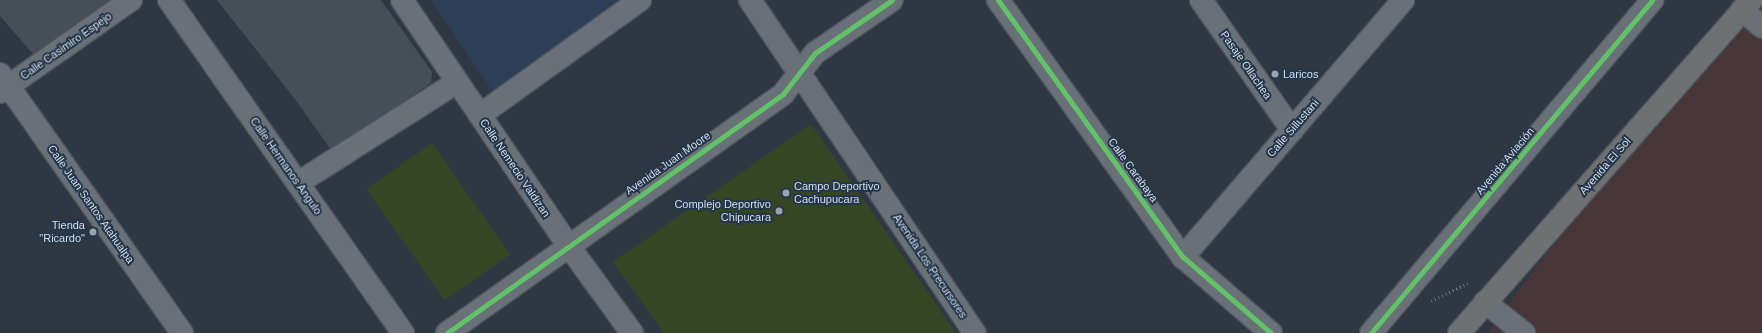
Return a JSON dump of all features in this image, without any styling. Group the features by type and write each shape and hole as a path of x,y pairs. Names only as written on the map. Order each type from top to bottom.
{"main road":[{"name":"Avenida El Sol","path":"1459,333 1747,5"}],"street":[{"name":"Calle Casimiro Espejo","path":"3,84 131,0"},
{"name":"Calle Hermanos Angulo","path":"170,0 403,333"},
{"path":"480,115 640,0"},
{"name":"Avenida Los Precursores","path":"750,0 975,333"},
{"name":"Avenida Juan Moore","path":"447,333 568,245 783,94 815,53 892,0"},
{"name":"Calle Carabaya","path":"998,0 1184,257 1271,333"},
{"name":"Pasaje Ollachea","path":"1201,0 1292,130"},
{"name":"Calle Sillustani","path":"1184,257 1402,0"},
{"name":"Avenida Aviación","path":"1371,333 1652,0"},
{"name":"Calle Nemecio Valdizan","path":"405,1 457,82 568,245 632,333"},
{"path":"1747,5 1762,27"},
{"path":"298,183 457,82"},
{"name":"Calle Juan Santos Atahualpa","path":"3,84 182,333"},
{"path":"1485,302 1524,333"}],"path":[{"path":"1401,299 1419,307 1473,280 1503,282"}],"shaded area":[{"path":"431,0 626,0 495,95"},
{"path":"1762,0 1762,333 1487,333 1699,48"}],"green space":[{"name":"Complejo Deportivo Chipucara","path":"811,124 956,333 664,333 613,262"},
{"path":"432,143 510,254 444,300 366,189"}],"building":[{"path":"0,0 112,0 34,55 0,16"},
{"path":"217,0 381,0 432,72 431,83 332,151 294,98"}],"cycle path":[{"path":"447,333 783,94 815,53 892,0"},
{"path":"998,0 1183,257 1271,333"},
{"path":"1371,333 1652,0"}],"place":[{"name":"Laricos","path":"1275,74"},
{"name":"Campo Deportivo Cachupucara","path":"786,193"},
{"name":"Complejo Deportivo Chipucara","path":"779,211"},
{"name":"Tienda \"Ricardo\"","path":"93,232"}]}
